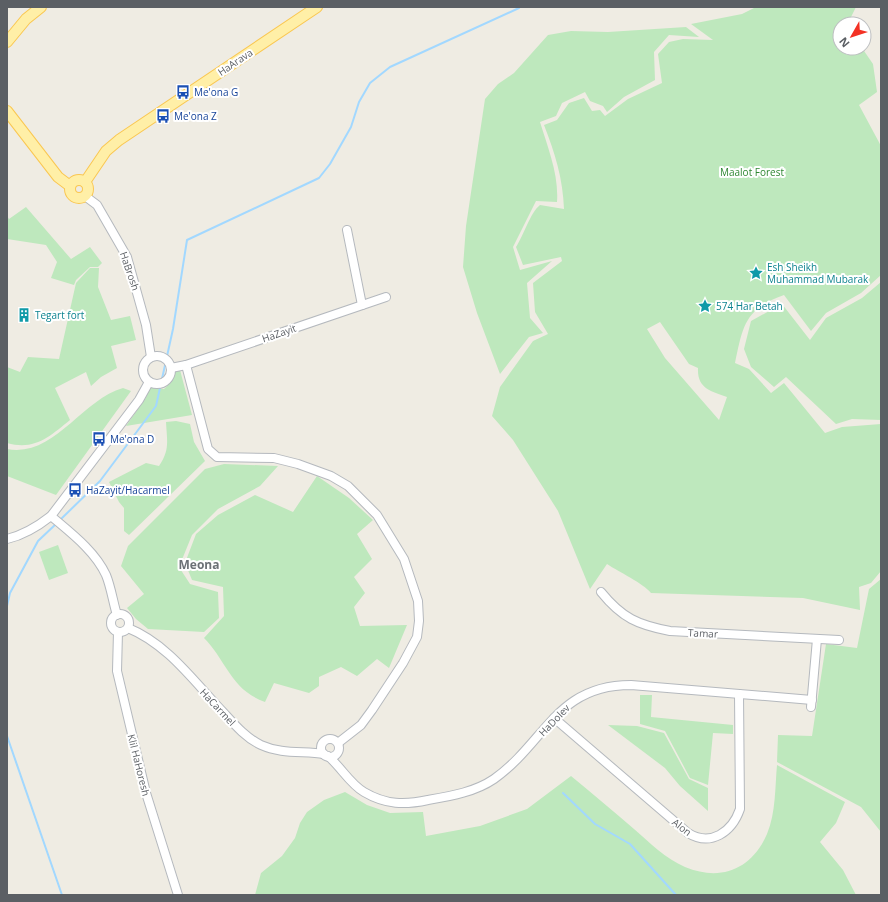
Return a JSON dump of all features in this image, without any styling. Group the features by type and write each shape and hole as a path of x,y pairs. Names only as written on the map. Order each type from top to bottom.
{"main road":[{"path":"7,42 26,20 41,7"},
{"name":"HaArava","path":"85,182 106,151 119,140 317,7"},
{"path":"7,111 58,177 70,186"},
{"path":"75,180 85,182 88,188 85,196 79,198 73,196 70,192 70,186 75,180"}],"street":[{"name":"HaBrosh","path":"85,196 97,205 127,257 146,325 151,357"},
{"path":"347,230 362,305"},
{"name":"HaZayit","path":"171,368 186,365 386,297"},
{"path":"151,357 162,357 171,368 170,375 164,383 153,384 145,378 143,369 144,364 151,357"},
{"path":"186,365 208,449 218,457 274,458 298,464 331,476 348,486 377,515 404,559 418,601 419,621 417,636 403,664 372,710 361,725 338,747 335,756 326,755 322,745 326,741 333,740 338,747"},
{"path":"7,539 21,536 41,525 51,516 139,400 149,382"},
{"path":"51,516 84,546 98,562 106,576 117,614"},
{"name":"Tamar","path":"601,592 622,614 647,626 670,631 839,640"},
{"path":"117,614 123,614 128,618 128,628 124,632 118,632 111,625 113,618 117,614"},
{"name":"HaCarmel","path":"128,628 152,640 169,655 241,731 260,744 289,753 326,755"},
{"name":"Klil HaHoresh","path":"118,632 117,671 146,793 178,895"},
{"name":"HaDolev","path":"326,755 362,791 384,802 410,804 454,796 481,786 506,770 518,759 566,706 590,691 619,685 739,694 812,704 817,639"},
{"name":"Alon","path":"554,718 688,832 695,837 712,838 727,830 737,817 740,809 739,694"},
{"name":"HaDolev","path":"338,747 339,762 346,775"}],"green space":[{"name":"Maalot Forest","path":"756,7 856,7 852,16 832,16 832,56 868,56 873,64 877,92 859,105 881,146 881,275 861,293 826,313 811,331 784,295 761,306 753,313 744,328 735,363 749,369 771,393 784,383 825,433 842,427 881,424 881,571 871,583 859,587 860,610 803,598 651,593 637,582 607,564 590,589 558,511 513,440 492,416 500,387 533,341 548,334 535,312 533,283 562,261 561,257 523,265 516,247 533,213 540,205 564,209 558,166 544,125 557,120 569,103 584,98 592,111 600,110 605,116 628,99 662,83 658,54 669,42 683,39 713,40 691,24 742,14","holes":["660,322 689,364 698,368 698,375 703,385 711,391 727,397 719,420 665,358 647,329"]},
{"path":"686,27 699,37 669,35 654,52 655,80 624,97 607,112 603,106 590,101 585,92 562,103 556,116 540,122 555,172 557,202 536,201 513,247 520,270 552,261 527,283 530,318 543,333 529,337 500,374 477,313 463,267 466,226 485,99 498,84 514,73 548,35 571,31 608,32"},
{"path":"26,207 71,259 90,247 102,263 98,267 90,267 76,280 74,285 51,278 57,262 46,245 7,239 7,216 9,219"},
{"path":"90,268 99,268 98,287 111,320 130,316 136,340 111,346 117,368 101,377 91,386 86,372 55,388 70,420 63,426 49,436 34,443 17,445 7,443 7,367 20,372 28,357 59,359 76,283"},
{"path":"881,282 881,420 852,419 836,424 786,377 774,387 751,367 744,349 751,321 782,304 810,340 826,318 862,298"},
{"path":"180,370 192,415 126,426 145,399 150,387 164,389 171,382 174,372"},
{"path":"123,388 131,391 56,495 7,476 7,449 24,449 39,445 53,437 108,394"},
{"path":"176,421 190,424 194,442 205,461 129,535 124,531 124,508 119,502 109,482 146,463 159,466 166,450 166,422"},
{"path":"224,464 278,466 260,486 218,509 192,535 179,567 190,584 218,592 219,618 204,632 148,629 136,619 127,608 144,594 121,566 128,546 205,469"},
{"path":"317,476 349,498 373,520 357,534 372,559 354,577 365,593 354,607 360,626 407,625 389,668 377,659 357,676 341,667 319,677 319,686 309,693 274,683 265,702 244,690 230,674 212,647 204,638 224,616 223,587 192,580 185,563 196,534 218,515 255,495 293,512"},
{"path":"58,545 68,573 49,580 39,552"},
{"path":"881,579 881,832 861,807 777,762 778,735 812,736 826,644 857,648 869,589"},
{"path":"640,695 652,695 651,717 733,725 733,734 713,733 708,785 690,778 665,731 640,724"},
{"path":"608,725 637,726 664,733 689,779 708,788 708,811 680,786 665,768"},
{"path":"777,765 845,802 836,823 820,842 843,870 856,895 255,895 261,873 282,856 295,838 300,823 307,812 324,800 345,792 367,805 390,813 423,812 426,836 480,826 527,809 571,776 671,860 685,867 698,871 711,873 723,872 744,864 761,846 770,826 774,808"}],"waterway":[{"path":"60,520 100,481 156,406 173,329 187,240 319,178 330,164 351,127 359,102 370,83 390,67 519,8"},
{"path":"7,606 10,593 38,541 57,523"},
{"path":"7,736 62,895"},
{"path":"563,793 595,824 630,844 676,895"}],"place":[{"name":"Me'ona G","path":"183,92"},
{"name":"Me'ona Z","path":"163,116"},
{"name":"Esh Sheikh Muhammad Mubarak","path":"756,273"},
{"name":"574 Har Betah","path":"705,306"},
{"name":"Tegart fort","path":"24,315"},
{"name":"Me'ona D","path":"99,439"},
{"name":"HaZayit/Hacarmel","path":"75,490"}],"district":[{"name":"Meona","path":"199,565"}]}
